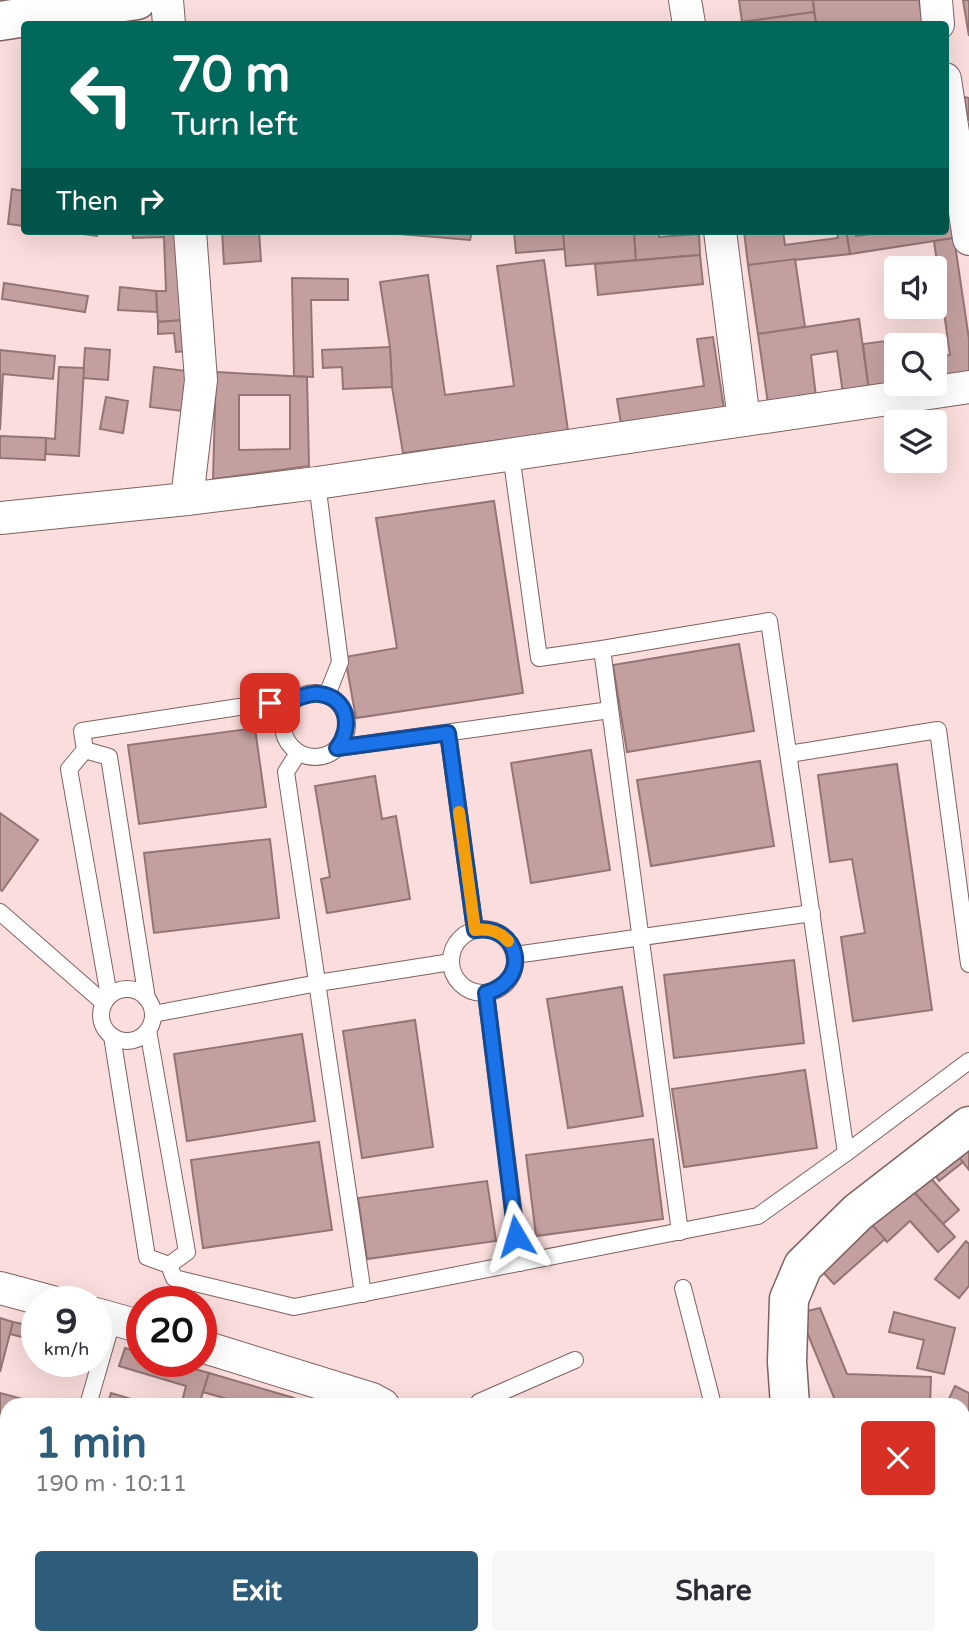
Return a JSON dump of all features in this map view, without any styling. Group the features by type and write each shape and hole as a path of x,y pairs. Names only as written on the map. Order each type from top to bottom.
{"street":[{"path":"0,21 137,0"},
{"path":"167,0 169,21"},
{"path":"685,0 688,21"},
{"path":"936,0 939,21"},
{"path":"949,77 969,76"},
{"path":"949,104 969,239"},
{"path":"187,499 201,380 190,235"},
{"path":"721,235 744,420"},
{"path":"0,518 317,483 969,387"},
{"path":"790,1398 787,1362 789,1299 803,1266 858,1212 969,1126"},
{"path":"0,1288 21,1294"},
{"path":"217,1351 369,1398"}],"lane":[{"path":"511,454 538,658 769,621 846,1153"},
{"path":"317,483 340,662 327,695"},
{"path":"602,649 680,1232"},
{"path":"106,1000 69,769 85,750 82,732 317,693 337,701 347,719 344,740 329,754 308,757 290,746 283,726 284,715 297,698"},
{"path":"337,748 610,710"},
{"path":"789,754 938,730 969,964"},
{"path":"448,733 475,930"},
{"path":"85,750 109,757 187,1252 169,1265"},
{"path":"298,753 286,772 363,1293"},
{"path":"0,912 106,1000"},
{"path":"515,955 812,913"},
{"path":"475,930 495,931 511,945 515,955 512,976 497,990 486,993 466,988 453,972 452,951 465,934 475,930"},
{"path":"149,1014 451,961"},
{"path":"124,989 141,993 149,1014 142,1036 126,1041 112,1036 105,1028 101,1011 106,1000 124,989"},
{"path":"486,993 520,1263"},
{"path":"112,1036 147,1257 169,1265 174,1278 294,1307 758,1216 969,1061"},
{"path":"684,1289 711,1398"},
{"path":"90,1398 117,1320"},
{"path":"487,1398 575,1360"}],"building":[{"path":"739,0 813,0 814,12 742,21"},
{"path":"813,0 919,0 922,21 816,21"},
{"path":"963,0 969,0 969,36"},
{"path":"814,12 816,21 749,21"},
{"path":"964,97 969,98 969,120 968,120"},
{"path":"12,189 21,190 21,226 8,224"},
{"path":"949,202 954,238 850,254 847,235 949,235"},
{"path":"133,235 180,235 184,320 158,322 156,291 166,291 164,237 133,238"},
{"path":"222,235 259,235 261,261 224,264"},
{"path":"411,235 471,235 470,240"},
{"path":"514,235 563,235 565,249 516,253"},
{"path":"563,235 634,235 636,260 566,266"},
{"path":"634,235 699,235 700,255 636,260"},
{"path":"744,235 784,235 785,245 847,235 850,254 748,265"},
{"path":"954,238 969,339 969,376 947,379 947,355 950,355 945,319 947,256 936,256 934,241"},
{"path":"700,255 703,284 598,295 595,264"},
{"path":"795,259 805,327 758,334 748,265"},
{"path":"544,260 568,431 403,453 392,387 390,347 380,282 428,275 445,395 514,386 497,266"},
{"path":"292,278 348,279 348,300 311,300 313,377 294,376"},
{"path":"4,283 88,296 85,312 2,299"},
{"path":"120,287 156,291 157,312 118,310"},
{"path":"859,319 869,390 843,394 837,351 811,355 816,397 768,404 758,334"},
{"path":"184,320 188,351 176,352 174,333 158,334 158,322"},
{"path":"713,337 724,409 621,424 617,399 704,386 697,339"},
{"path":"884,341 884,386 869,390 863,344"},
{"path":"390,347 392,387 343,389 342,367 323,368 322,350"},
{"path":"85,348 110,350 108,380 83,378"},
{"path":"0,350 55,356 53,379 3,374 0,430"},
{"path":"59,367 84,368 79,456 46,454 46,438 55,439"},
{"path":"154,367 195,372 190,412 150,407"},
{"path":"216,372 307,377 309,466 213,479","holes":["239,395 290,395 290,449 239,450"]},
{"path":"106,397 128,401 123,433 100,429"},
{"path":"0,436 46,438 45,460 0,458"},
{"path":"494,501 523,693 356,718 345,657 397,648 376,518"},
{"path":"739,644 754,731 627,752 613,665"},
{"path":"255,728 266,807 139,824 128,745"},
{"path":"591,750 610,870 531,883 511,763"},
{"path":"760,761 774,846 651,866 637,780"},
{"path":"897,764 932,1010 853,1021 841,937 865,933 852,859 830,862 818,775"},
{"path":"375,776 382,819 396,816 410,899 327,913 321,879 330,877 315,786"},
{"path":"0,813 38,840 2,891 0,890"},
{"path":"270,839 279,918 154,933 144,853"},
{"path":"794,960 804,1043 674,1058 664,975"},
{"path":"622,987 643,1116 568,1128 547,999"},
{"path":"415,1020 433,1147 362,1158 343,1031"},
{"path":"302,1034 315,1121 187,1141 174,1054"},
{"path":"805,1070 817,1148 684,1167 672,1089"},
{"path":"653,1139 663,1219 536,1236 526,1155"},
{"path":"319,1142 332,1230 203,1248 191,1160"},
{"path":"969,1146 969,1170 957,1155"},
{"path":"957,1155 963,1162 939,1181 933,1172"},
{"path":"928,1175 959,1210 943,1224 912,1190"},
{"path":"487,1181 496,1241 367,1259 358,1198"},
{"path":"912,1190 955,1237 938,1252 910,1221 887,1242 872,1225"},
{"path":"872,1225 885,1239 834,1284 821,1270"},
{"path":"966,1241 969,1244 969,1286 959,1298 935,1279"},
{"path":"820,1308 847,1374 931,1377 930,1398 834,1398 799,1313"},
{"path":"894,1312 955,1328 944,1374 917,1368 924,1340 889,1332"},
{"path":"0,1318 13,1322 0,1372"},
{"path":"13,1322 21,1324 21,1337 10,1334"},
{"path":"125,1348 126,1348 126,1368 119,1366"},
{"path":"217,1375 294,1398 224,1398 203,1392 208,1377"},
{"path":"156,1377 208,1377 201,1398 183,1398 186,1386"},
{"path":"955,1386 969,1393 969,1398 949,1398"},
{"path":"0,1393 19,1398 0,1398"},
{"path":"111,1393 128,1398 109,1398"}],"slow traffic":[{"path":"459,812 475,930 495,931 508,941"}],"route":[{"path":"270,703 317,693 337,701 347,719 347,730 344,740 337,748 448,733 475,930 495,931 511,945 515,955 512,976 506,984 486,993 516,1236"}]}
